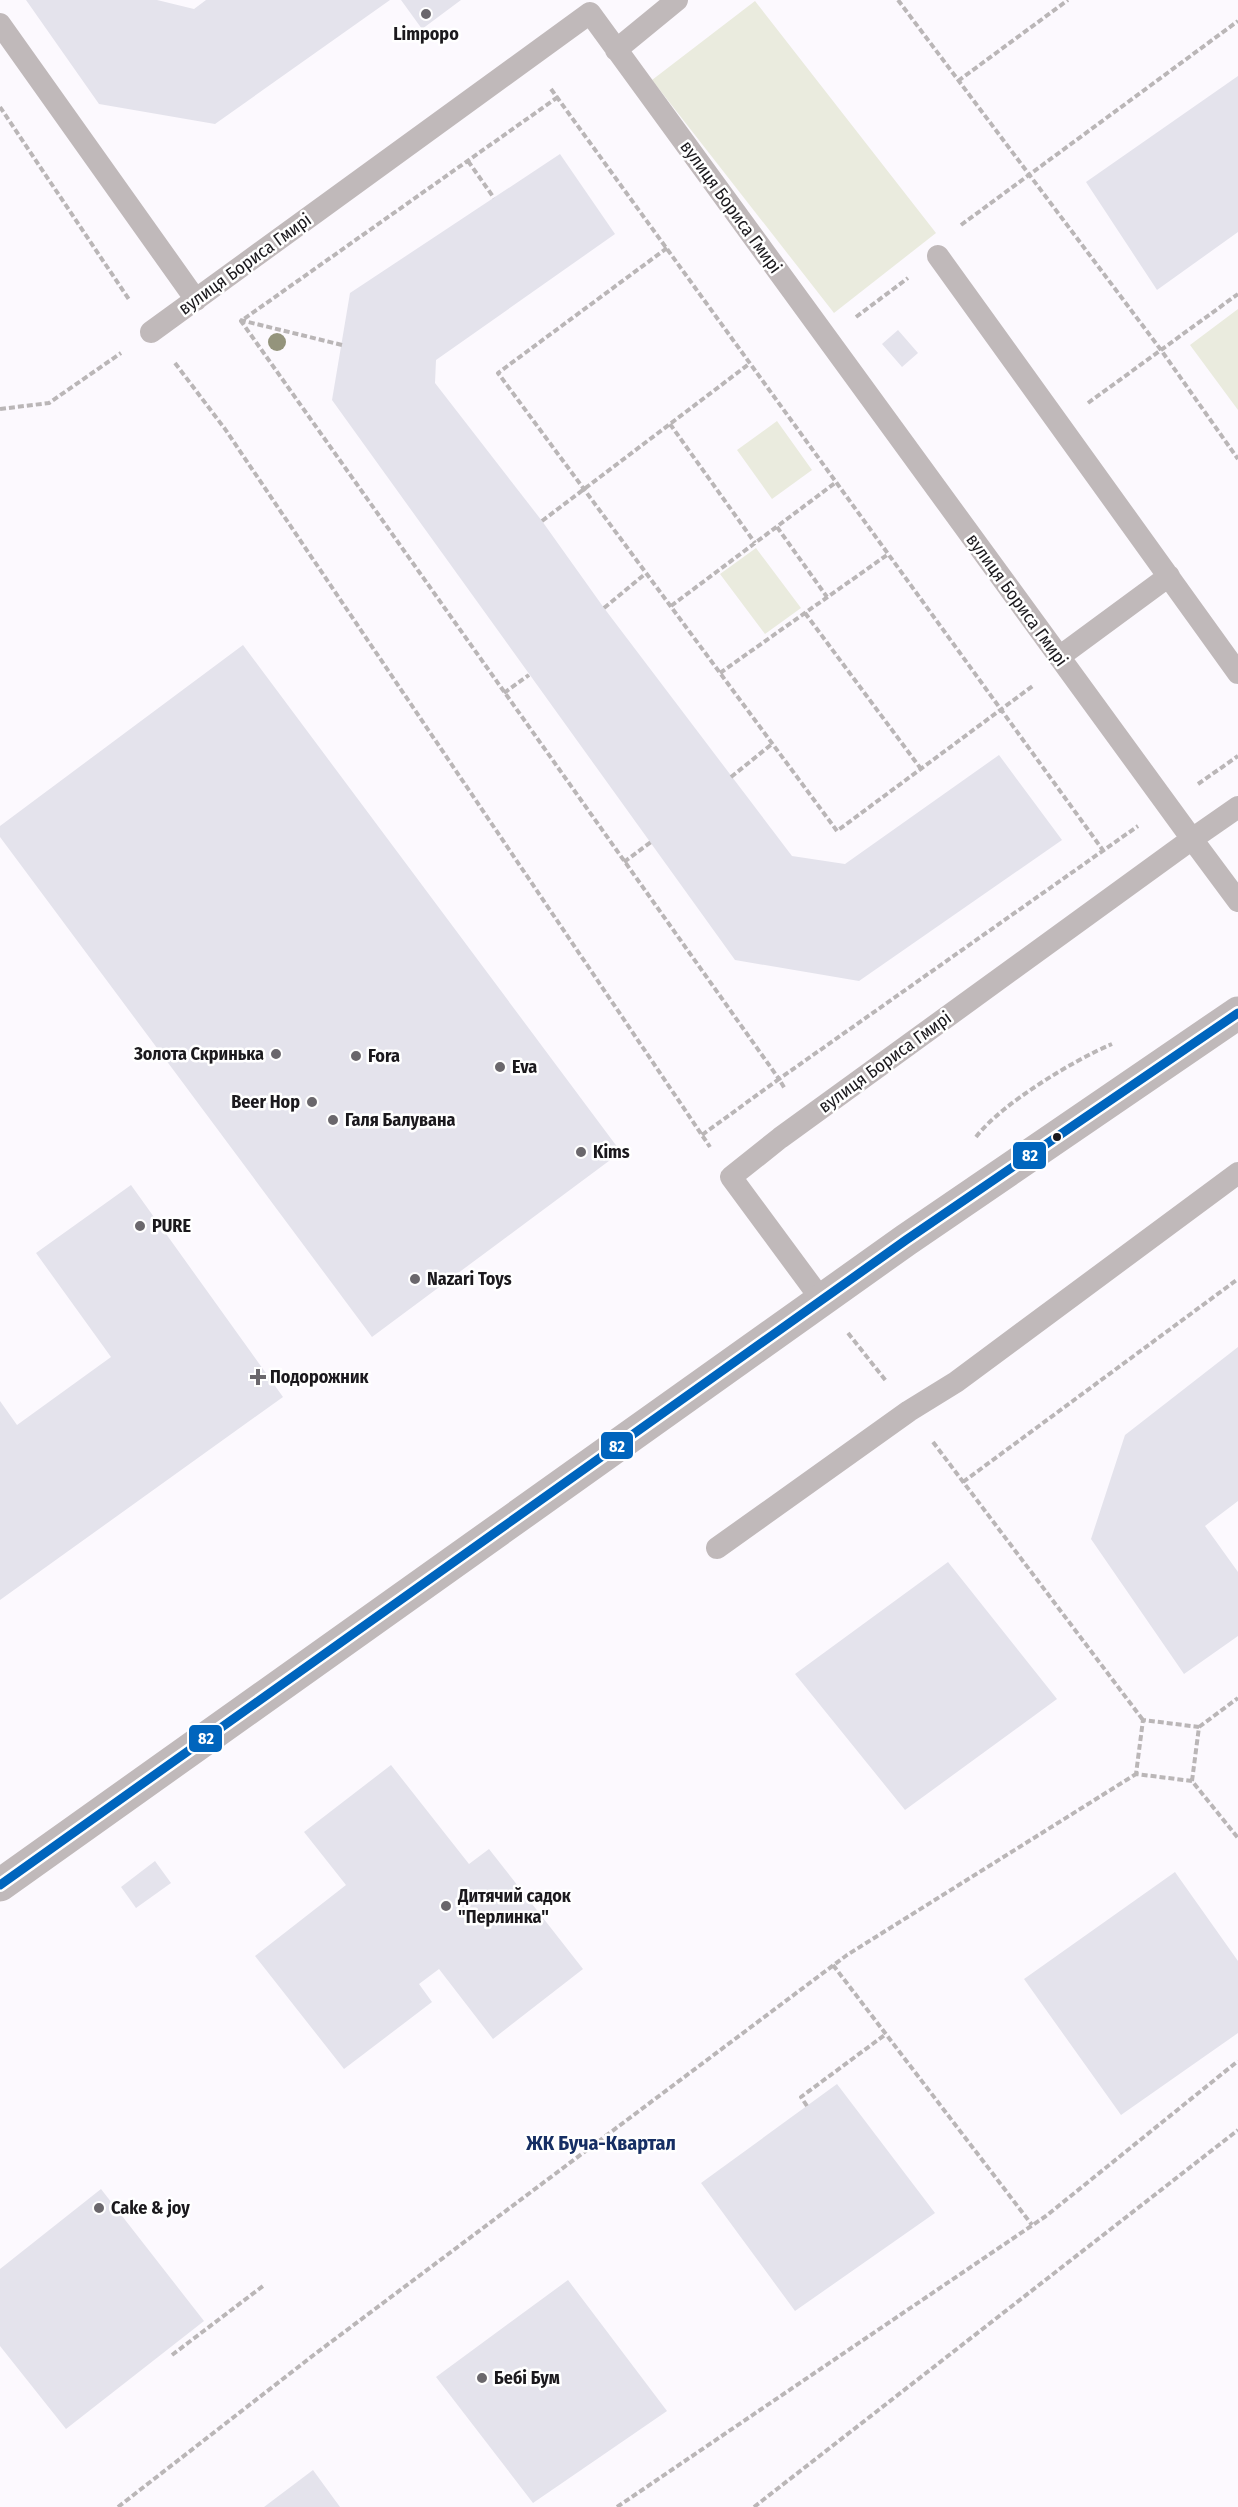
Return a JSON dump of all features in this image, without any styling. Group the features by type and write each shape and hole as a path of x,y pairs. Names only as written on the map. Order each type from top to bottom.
{"street":[{"path":"0,1885 821,1299 1238,1013"}],"lane":[{"path":"616,50 677,0"},
{"name":"вулиця Бориса Гмирі","path":"151,332 590,13 1238,901"},
{"path":"0,24 196,300"},
{"path":"938,256 1238,673"},
{"path":"1061,660 1169,576"},
{"path":"1192,839 1238,807"},
{"name":"вулиця Бориса Гмирі","path":"731,1177 780,1138 1192,839"},
{"path":"717,1548 909,1411 956,1382 1238,1173"},
{"path":"731,1177 821,1299"}],"path":[{"path":"898,0 1161,350 1238,459"},
{"path":"958,81 1068,0"},
{"path":"827,339 938,256 951,232 1238,21"},
{"path":"528,59 667,248 886,555 1130,884"},
{"path":"241,321 558,97"},
{"path":"0,107 151,332 225,429 731,1177"},
{"path":"468,161 494,198"},
{"path":"667,248 498,373 837,831 1002,709 1061,660"},
{"path":"217,285 778,1079 1238,756"},
{"path":"1058,425 1238,294"},
{"path":"241,321 342,345"},
{"path":"0,409 49,403 151,332"},
{"path":"543,521 749,363"},
{"path":"669,424 755,543"},
{"path":"671,606 835,483"},
{"path":"777,527 827,597"},
{"path":"720,673 886,555"},
{"path":"604,609 645,574"},
{"path":"805,613 921,769"},
{"path":"504,693 529,675"},
{"path":"731,777 773,744"},
{"path":"624,862 651,842"},
{"path":"963,1482 1238,1279"},
{"path":"821,1299 909,1411 1143,1720 1136,1774"},
{"path":"1143,1720 1199,1727 1238,1698"},
{"path":"1192,1781 1199,1727"},
{"path":"118,2507 315,2354 833,1965 1136,1774 1192,1781 1238,1838"},
{"path":"833,1965 1032,2225"},
{"path":"807,2106 801,2097 886,2034"},
{"path":"617,2507 1032,2225 1238,2061"},
{"path":"753,2507 1238,2130"},
{"path":"172,2355 263,2286"}],"shaded area":[{"path":"755,1 936,233 834,313 652,80"},
{"path":"1238,309 1238,410 1190,345"},
{"path":"777,421 812,470 772,499 737,450"},
{"path":"756,548 801,608 765,634 720,574"}],"building":[{"path":"26,0 157,0 194,9 206,0 390,0 215,124 99,104"},
{"name":"Limpopo","path":"401,0 461,0 422,29"},
{"path":"1238,76 1238,232 1157,290 1086,182"},
{"path":"560,154 615,234 436,360 435,383 542,521 604,608 792,856 845,864 999,755 1062,840 859,981 735,960 332,400 350,293"},
{"path":"898,330 918,353 902,367 882,344"},
{"name":"Fora","path":"243,645 621,1152 372,1337 0,837 0,826"},
{"path":"131,1185 283,1397 0,1600 0,1401 17,1425 111,1357 36,1253"},
{"path":"1238,1347 1238,1501 1205,1526 1238,1572 1238,1636 1184,1674 1091,1539 1125,1435"},
{"path":"948,1562 1057,1699 905,1810 795,1674"},
{"path":"391,1765 469,1864 489,1849 583,1969 493,2039 439,1969 419,1984 432,2002 344,2069 255,1956 346,1885 304,1832"},
{"path":"155,1861 171,1883 136,1908 121,1887"},
{"path":"1175,1872 1238,1961 1238,2033 1121,2115 1024,1979"},
{"path":"837,2084 935,2213 795,2311 701,2183"},
{"path":"101,2189 204,2321 66,2429 0,2346 0,2269"},
{"path":"568,2280 667,2411 533,2503 436,2377"},
{"path":"313,2470 340,2507 264,2507"}],"transit line":[{"name":"82","path":"0,1885 906,1240 1238,1013"}],"place":[{"name":"Limpopo","path":"426,14"},
{"name":"Золота Скринька","path":"276,1054"},
{"name":"Fora","path":"356,1056"},
{"name":"Eva","path":"500,1067"},
{"name":"Beer Hop","path":"312,1102"},
{"name":"Галя Балувана","path":"333,1120"},
{"name":"Kims","path":"581,1152"},
{"name":"PURE","path":"140,1226"},
{"name":"Nazari Toys","path":"415,1279"},
{"name":"Подорожник","path":"258,1377"},
{"name":"Дитячий садок \"Перлинка\"","path":"446,1906"},
{"name":"Cake & joy","path":"99,2208"},
{"name":"Бебі Бум","path":"482,2378"}],"district":[{"name":"ЖК Буча-Квартал","path":"601,2143"}]}
